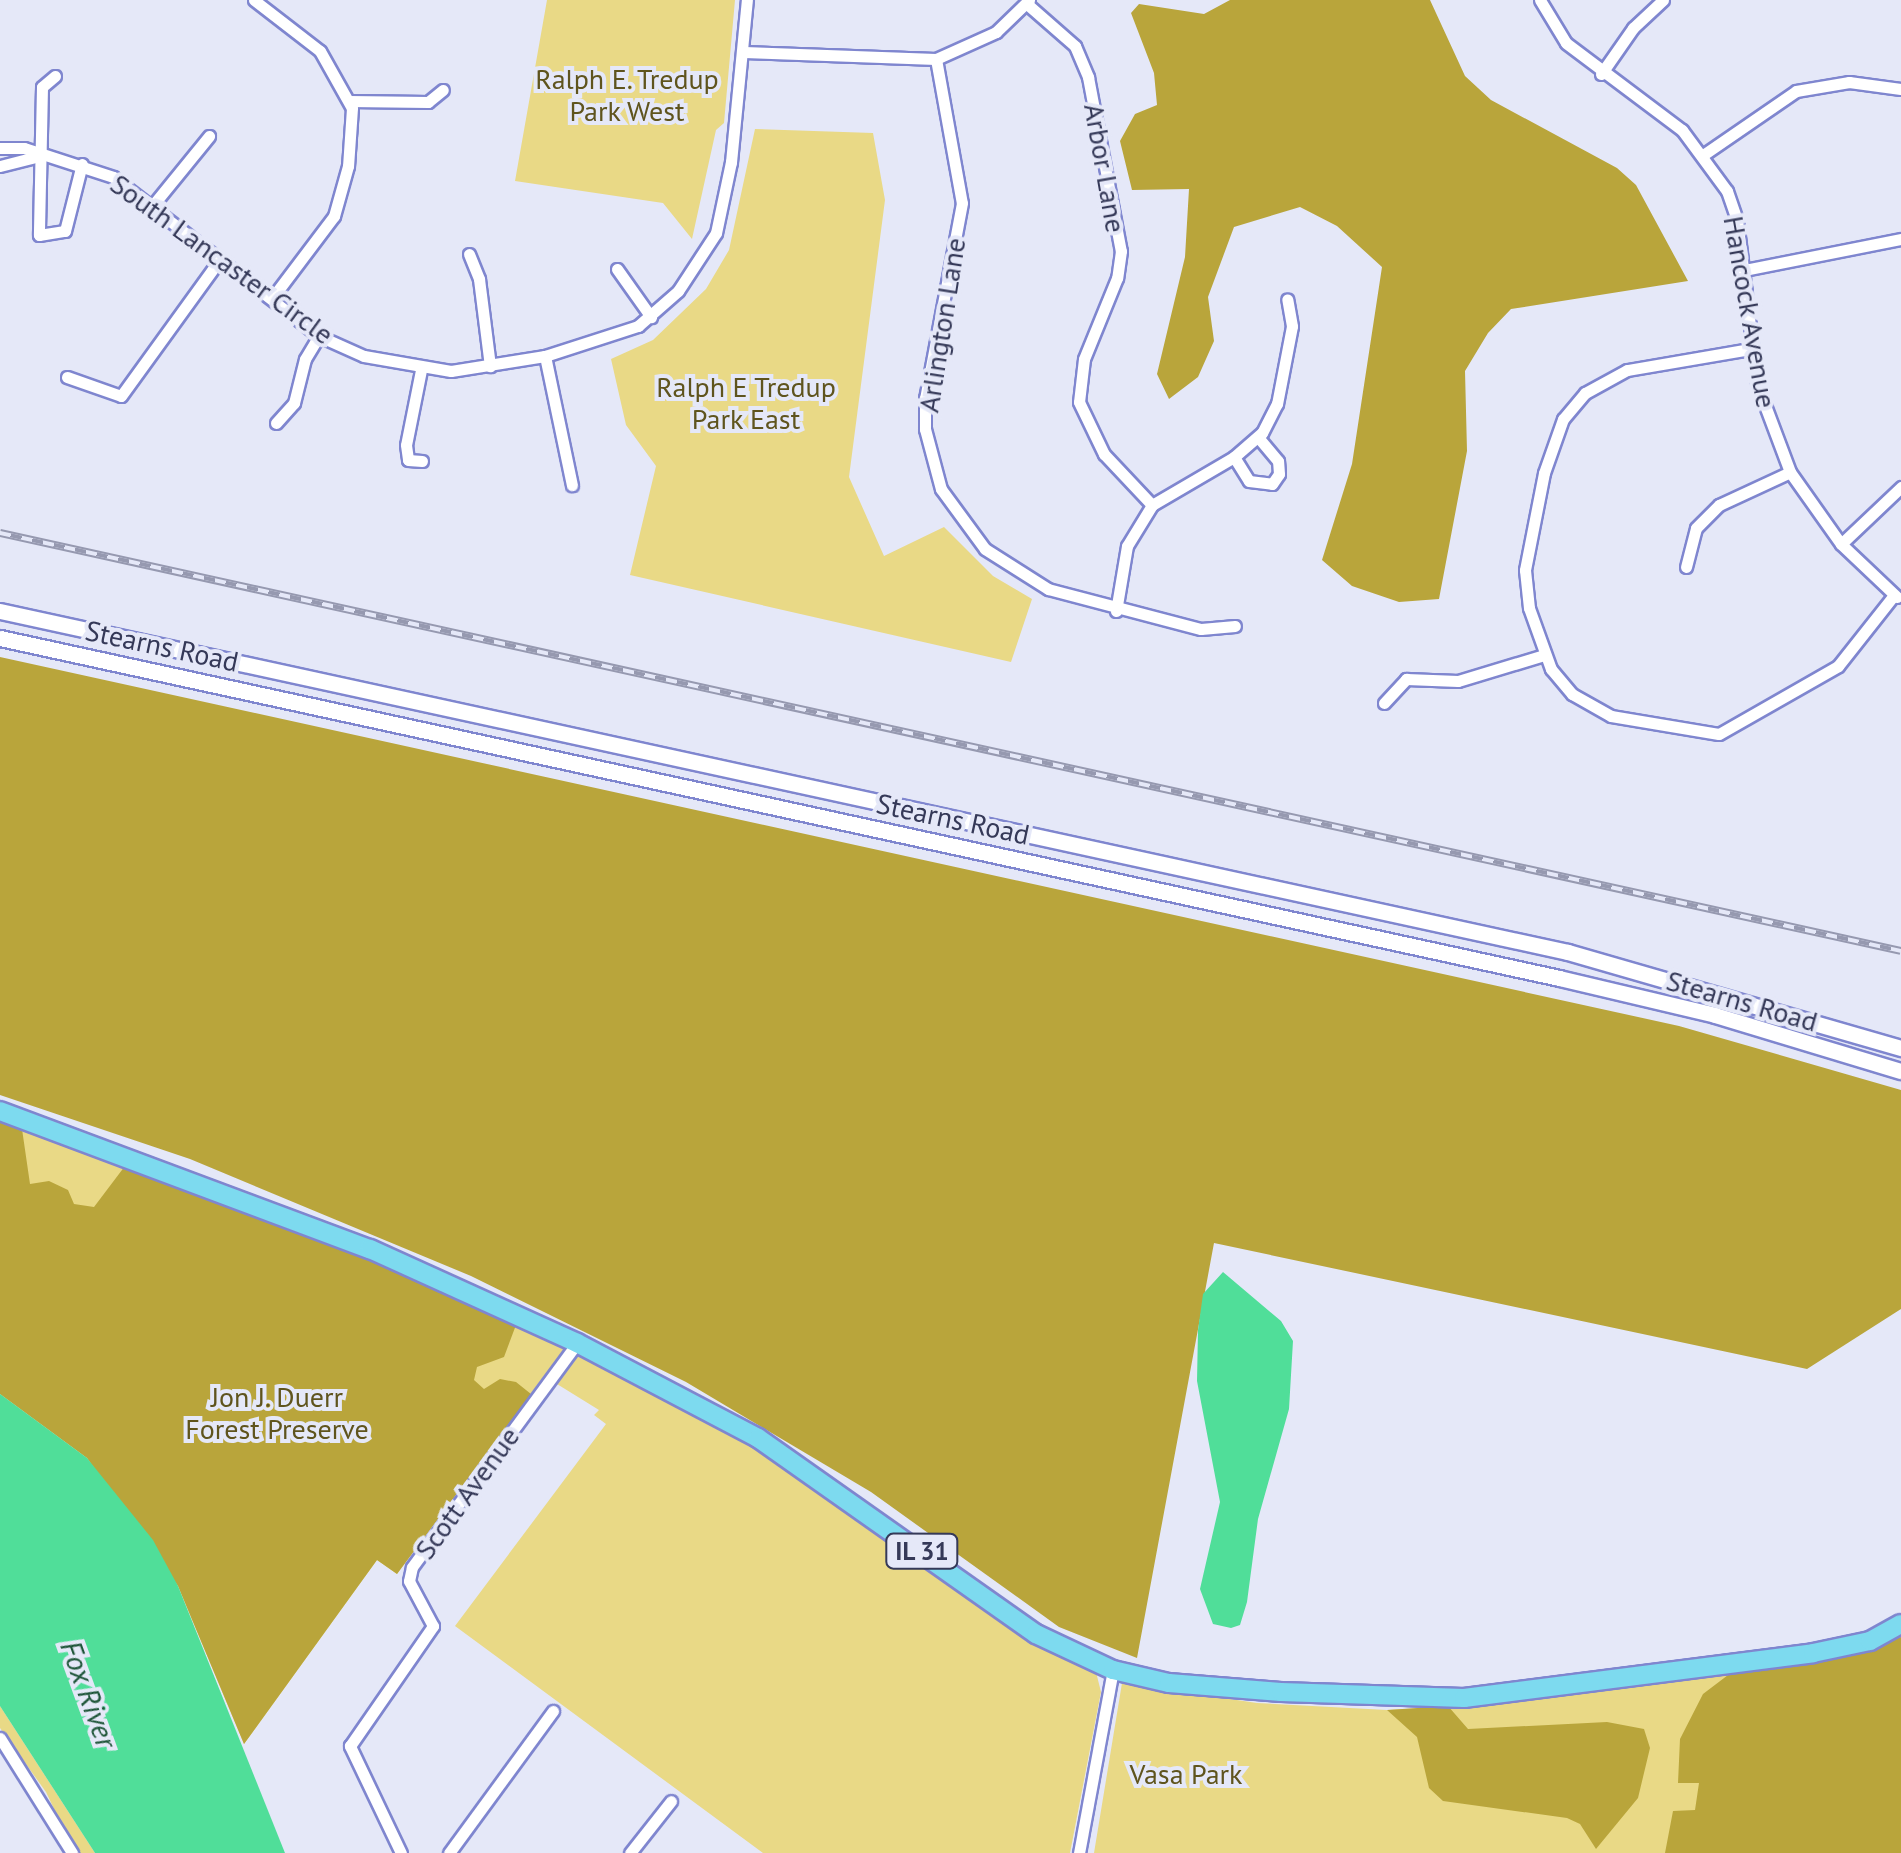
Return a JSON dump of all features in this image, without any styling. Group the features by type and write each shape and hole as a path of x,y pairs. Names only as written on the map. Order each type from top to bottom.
{"main road":[{"name":"Stearns Road","path":"0,611 1568,952 1901,1048"},
{"name":"Stearns Road","path":"0,638 1559,978 1714,1014 1901,1071"},
{"name":"IL 31","path":"0,1111 370,1250 577,1344 758,1438 1036,1634 1113,1670 1169,1684 1464,1698 1814,1653 1870,1641 1901,1624"}],"street":[{"path":"254,0 270,5 320,51 350,100 348,166 334,216 272,297"},
{"name":"South Lancaster Circle","path":"0,148 82,164 153,205 218,262 272,297 319,336 364,356 421,370 490,366 545,356 613,339 651,317 678,291 716,234 744,52 747,0"},
{"name":"Hancock Avenue","path":"1540,0 1566,43 1601,74 1660,111 1703,155 1726,191 1744,270 1750,349 1765,414 1790,472 1841,544 1898,597"},
{"path":"1601,74 1633,28 1664,0"},
{"path":"744,52 936,59 996,32 1028,2"},
{"name":"Arbor Lane","path":"1028,2 1076,46 1088,77 1121,250 1117,278 1084,359 1080,402 1104,454 1152,505"},
{"name":"Arlington Lane","path":"936,59 962,204 925,398 936,472 962,522 1015,572 1116,610 1201,630 1235,626"},
{"path":"55,76 42,87 35,230 43,236 61,235 68,226 82,164"},
{"path":"1703,155 1796,91 1849,82 1901,90"},
{"path":"350,100 428,102 443,90"},
{"path":"153,205 209,136"},
{"name":"South Lancaster Circle","path":"0,166 24,165 39,156"},
{"path":"1744,270 1901,239"},
{"path":"469,254 479,279 490,366"},
{"path":"67,377 121,396 218,262"},
{"path":"617,268 651,317"},
{"path":"1116,610 1127,546 1152,505 1234,457 1258,437 1278,404 1292,326 1288,299"},
{"path":"276,423 294,404 305,359 319,336"},
{"path":"1750,349 1627,370 1586,393 1563,419 1544,473 1525,570 1544,655 1588,706 1672,730 1719,734 1838,666 1898,597"},
{"path":"545,356 572,485"},
{"path":"421,370 406,445 408,460 422,461"},
{"path":"1234,457 1249,482 1272,484 1280,474 1278,461 1258,437"},
{"path":"1686,567 1696,528 1720,505 1790,472"},
{"path":"1841,544 1901,487"},
{"path":"1384,703 1406,680 1458,681 1544,655"},
{"name":"Scott Avenue","path":"400,1853 350,1746 433,1626 410,1581 412,1567 577,1344"},
{"path":"1079,1853 1113,1670"},
{"path":"448,1853 553,1712"},
{"path":"0,1738 72,1853"},
{"path":"630,1853 671,1801"}],"green space":[{"name":"Ralph E. Tredup Park West","path":"547,0 735,0 724,123 716,130 692,239 663,203 515,181"},
{"path":"1230,0 1430,0 1465,76 1491,100 1617,168 1636,185 1688,281 1511,309 1488,333 1465,371 1467,451 1439,599 1399,602 1352,586 1322,560 1352,464 1382,267 1337,226 1300,207 1234,227 1208,297 1214,341 1198,377 1169,399 1157,374 1185,257 1189,189 1132,190 1120,141 1135,114 1157,105 1154,73 1131,13 1139,4 1204,14"},
{"name":"Ralph E Tredup Park East","path":"755,129 873,133 885,200 849,477 884,556 944,527 993,576 1032,599 1011,662 630,575 656,466 626,425 611,359 653,340 706,289 729,250"},
{"path":"0,657 1679,1026 1901,1090 1901,1309 1807,1369 1214,1243 1137,1658 1059,1627 871,1492 686,1382 471,1276 190,1159 0,1095"},
{"name":"Jon J. Duerr Forest Preserve","path":"0,1122 413,1277 614,1372 743,1439 1054,1652 1096,1672 1101,1692 1070,1853 763,1853 455,1626 606,1424 594,1415 599,1410 544,1376 397,1574 377,1560 244,1744 178,1586 87,1458 0,1394"},
{"path":"0,1122 22,1129 30,1184 49,1181 68,1190 74,1204 94,1207 125,1166 413,1277 516,1325 504,1357 477,1367 474,1380 484,1389 500,1379 516,1382 531,1394 397,1574 377,1560 244,1744 178,1586 87,1458 0,1394"},
{"name":"Vasa Park","path":"1901,1637 1901,1853 1094,1853 1122,1683 1257,1703 1387,1710 1493,1704 1829,1659"},
{"path":"1901,1637 1901,1853 1665,1853 1673,1811 1695,1810 1699,1783 1678,1783 1680,1739 1703,1694 1732,1672 1829,1659"},
{"path":"0,1706 95,1853 75,1853 46,1792 0,1728"},
{"path":"1448,1706 1468,1729 1607,1722 1644,1729 1650,1748 1638,1798 1596,1849 1580,1824 1567,1818 1443,1801 1429,1788 1417,1737 1387,1710"}],"water":[{"path":"1223,1272 1281,1321 1293,1341 1289,1409 1258,1519 1247,1602 1240,1625 1231,1628 1213,1624 1200,1589 1220,1502 1197,1381 1198,1330 1203,1294"},
{"name":"Fox River","path":"0,1394 87,1458 153,1540 178,1586 285,1853 95,1853 0,1706"}],"railway":[{"path":"0,533 1901,951"}]}
